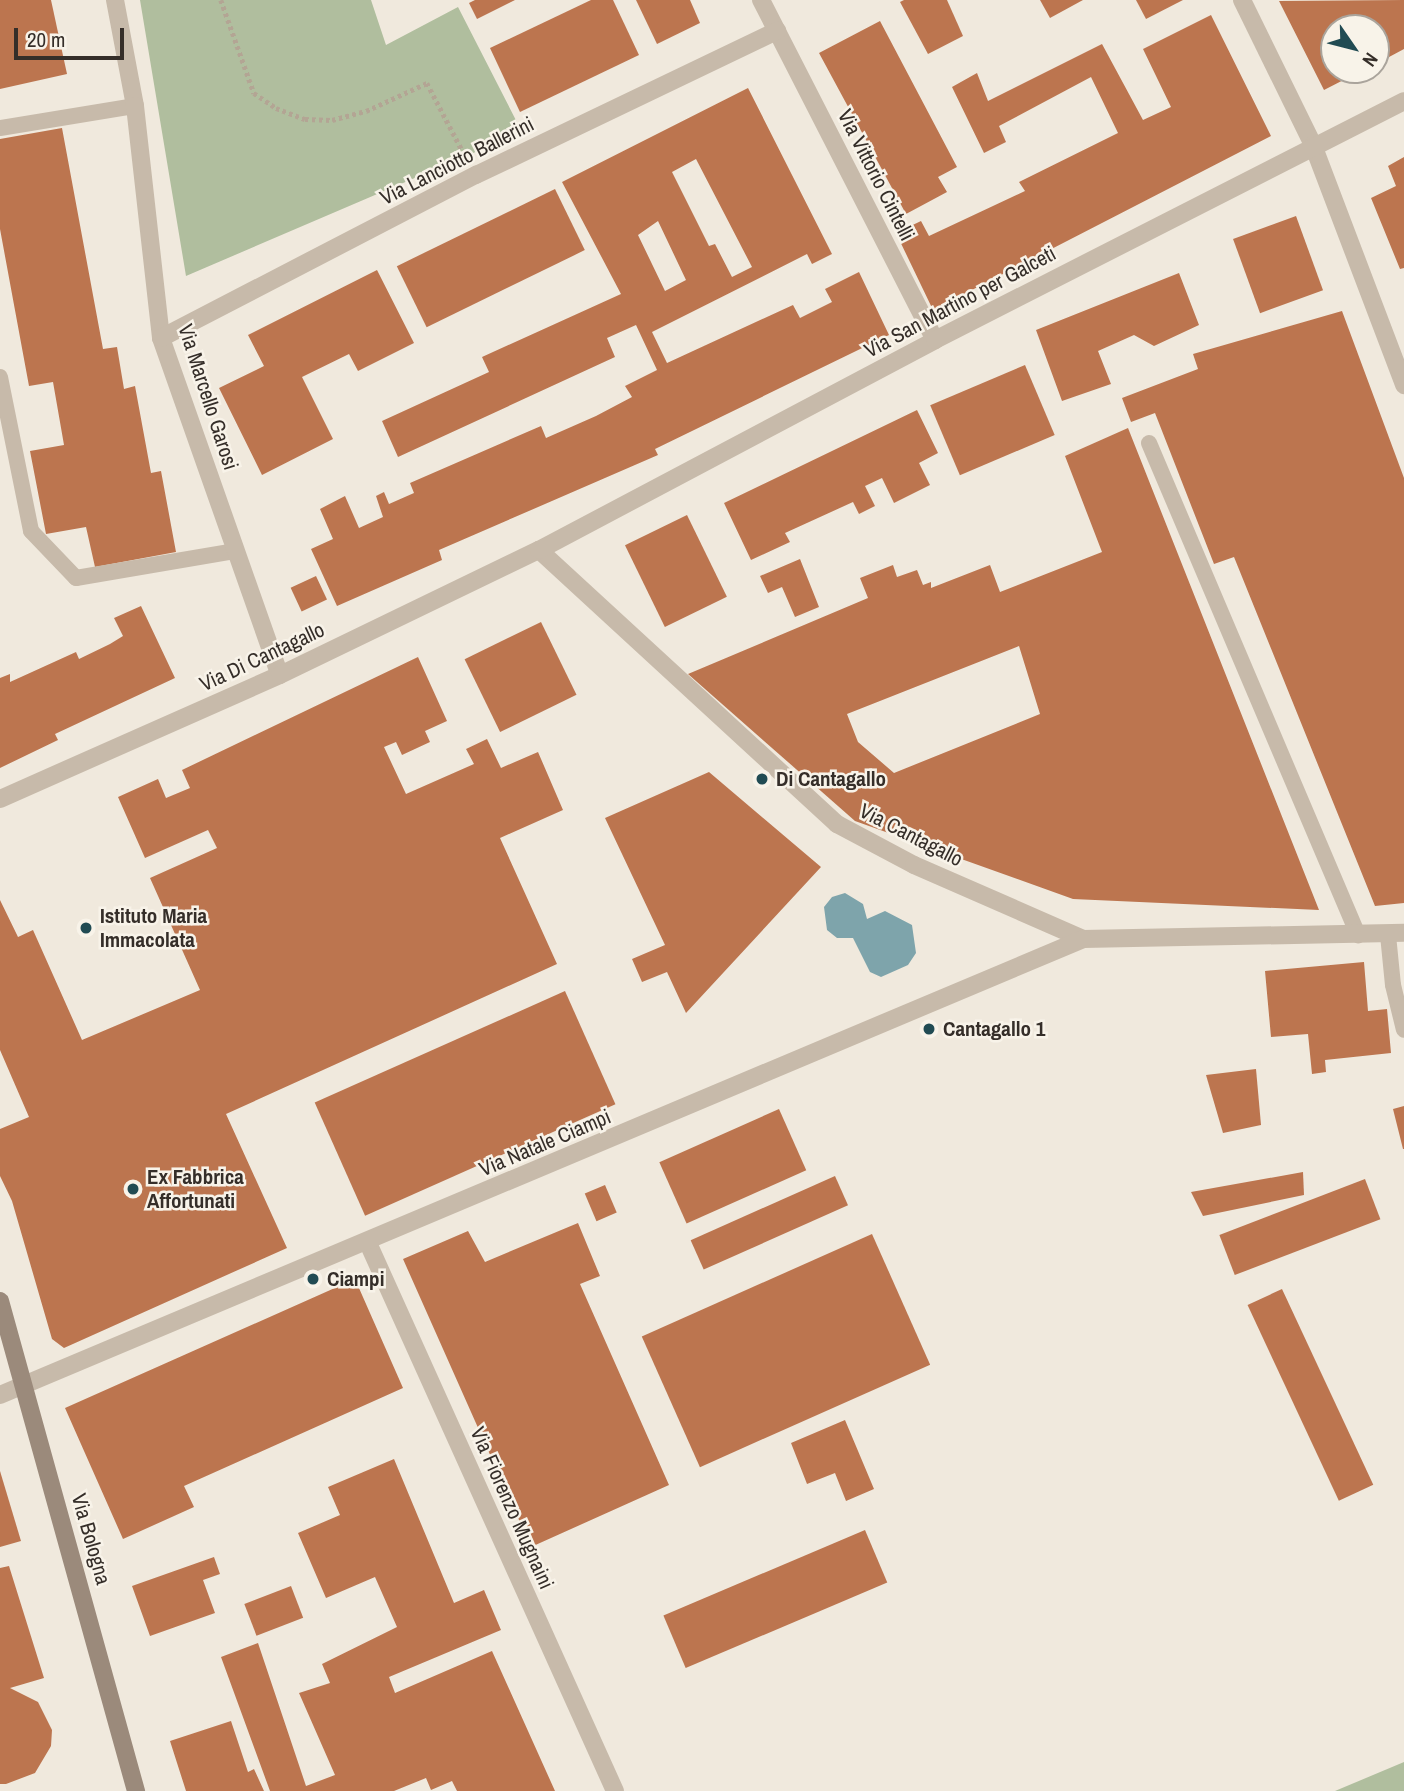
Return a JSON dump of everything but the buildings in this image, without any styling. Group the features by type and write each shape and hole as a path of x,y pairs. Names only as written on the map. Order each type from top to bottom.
{"street":[{"name":"Via Marcello Garosi","path":"115,0 135,106 161,338 280,675"},
{"name":"Via Vittorio Cintelli","path":"761,0 935,340"},
{"path":"1242,0 1313,145 1404,385"},
{"name":"Via Lanciotto Ballerini","path":"161,338 475,175 777,31"},
{"name":"Via San Martino per Galceti","path":"539,550 935,340 1313,145 1404,101"},
{"name":"Via Di Cantagallo","path":"0,799 280,675 539,550"},
{"name":"Via Cantagallo","path":"539,550 837,824 914,865 1083,939 1396,934"},
{"name":"Via Natale Ciampi","path":"0,1395 25,1387 145,1331 368,1243 1083,939"},
{"name":"Via Fiorenzo Mugnaini","path":"368,1243 615,1791"},
{"name":"Via Bologna","path":"0,1301 136,1791"}],"lane":[{"path":"0,128 135,106"},
{"path":"0,377 31,531 76,578 236,551"},
{"path":"1149,443 1358,935"},
{"name":"Via Cantagallo","path":"1396,934 1392,985 1404,1030"}],"path":[{"path":"221,0 254,93 276,108 305,119 332,120 366,111 427,83 475,175"}],"green space":[{"path":"140,0 371,0 386,45 458,7 522,132 186,276"},
{"path":"1404,1762 1404,1791 1335,1791"}],"water":[{"path":"845,893 863,904 867,919 885,911 912,925 916,953 908,965 881,977 870,972 853,938 837,938 827,930 824,907 832,897"}],"place":[{"name":"Di Cantagallo","path":"762,779"},
{"name":"Istituto Maria Immacolata","path":"86,928"},
{"name":"Cantagallo 1","path":"929,1029"},
{"name":"Ex Fabbrica Affortunati","path":"133,1189"},
{"name":"Ciampi","path":"313,1279"}]}
